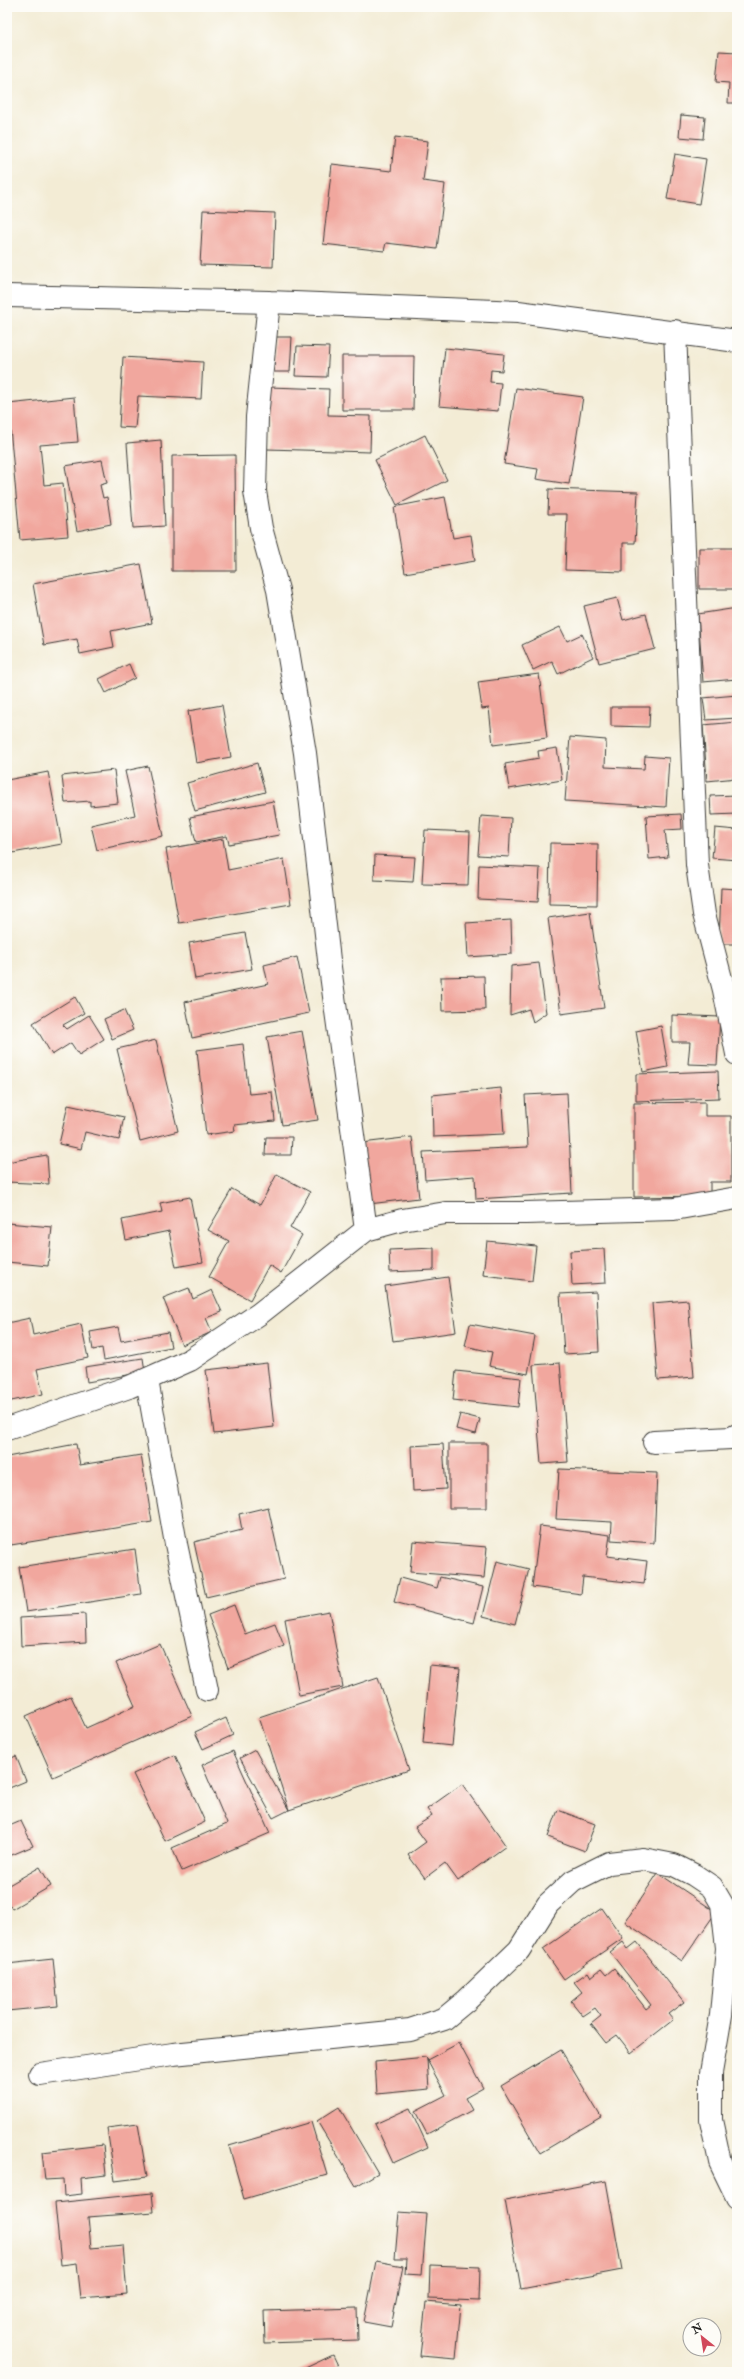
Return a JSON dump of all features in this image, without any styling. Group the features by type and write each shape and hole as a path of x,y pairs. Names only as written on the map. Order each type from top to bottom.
{"street":[{"path":"7,296 269,302 518,312 675,331 737,341"},
{"path":"269,302 257,417 255,491 262,528 278,590 304,753 331,976 366,1230"},
{"path":"675,331 697,865 704,914 724,990 737,1054"},
{"path":"7,1429 147,1380 190,1360 259,1314 366,1230 446,1213 525,1214 674,1209 737,1198"},
{"path":"147,1380 176,1544 207,1690"},
{"path":"654,1442 731,1438 737,1435"},
{"path":"40,2074 173,2054 410,2030 444,2019 467,2000 519,1950 548,1904 574,1881 609,1863 643,1858 674,1865 694,1874 712,1887 722,1904 727,1948 721,2014 711,2073 711,2120 720,2162 737,2197"}],"building":[{"path":"719,51 737,52 737,103 728,103 729,83 716,82"},
{"path":"681,115 705,117 703,139 679,137"},
{"path":"395,137 428,141 423,181 445,184 437,249 386,243 384,251 323,244 332,164 391,171"},
{"path":"675,154 706,159 699,204 667,199"},
{"path":"203,210 275,213 273,267 200,265"},
{"path":"275,337 292,337 290,372 274,372"},
{"path":"297,346 329,347 327,377 295,376"},
{"path":"445,348 504,354 502,371 491,370 490,382 501,383 498,411 439,406"},
{"path":"342,356 414,356 413,410 342,410"},
{"path":"123,357 203,362 201,399 138,396 135,428 119,427"},
{"path":"269,387 329,389 328,415 371,416 370,452 267,449"},
{"path":"516,388 583,397 569,484 536,479 538,469 504,464"},
{"path":"74,397 78,442 40,445 44,485 63,483 68,536 20,540 8,404"},
{"path":"425,435 447,480 397,505 375,460"},
{"path":"161,440 165,526 133,528 127,443"},
{"path":"235,455 236,571 172,571 172,456"},
{"path":"102,460 107,483 100,485 103,498 107,497 111,524 77,531 65,466"},
{"path":"549,489 638,492 635,543 623,543 623,572 565,570 567,514 548,514"},
{"path":"445,497 453,538 471,535 475,561 405,573 394,507"},
{"path":"699,548 737,548 737,589 699,589"},
{"path":"141,564 152,623 111,631 114,647 80,654 77,639 44,645 33,584"},
{"path":"617,598 623,620 646,614 655,649 599,663 584,606"},
{"path":"737,608 737,679 703,682 698,614"},
{"path":"560,627 567,641 582,634 593,657 558,674 552,661 533,670 522,645"},
{"path":"129,664 135,678 106,693 99,679"},
{"path":"539,674 547,738 493,745 489,708 482,709 478,682"},
{"path":"737,695 737,718 706,720 703,698"},
{"path":"222,705 231,757 196,763 188,711"},
{"path":"611,707 650,707 649,727 611,726"},
{"path":"737,722 737,778 707,781 703,725"},
{"path":"570,737 606,740 605,767 644,769 645,756 669,758 666,807 565,801"},
{"path":"557,748 562,780 509,789 505,764 539,758 538,751"},
{"path":"257,763 265,792 195,811 187,783"},
{"path":"148,766 163,836 97,850 91,825 135,815 125,771"},
{"path":"114,770 118,803 90,806 90,801 65,803 62,776"},
{"path":"48,772 62,844 7,854 7,780"},
{"path":"737,795 737,814 711,815 710,796"},
{"path":"273,801 279,835 229,844 227,836 196,842 190,817"},
{"path":"681,814 682,829 665,830 668,857 649,859 646,816"},
{"path":"481,816 511,818 509,857 478,855"},
{"path":"715,828 737,830 737,860 712,858"},
{"path":"425,830 470,832 468,885 422,884"},
{"path":"223,839 228,870 284,859 291,904 179,923 166,849"},
{"path":"550,843 598,844 597,905 549,904"},
{"path":"375,855 415,857 413,882 374,880"},
{"path":"479,865 540,868 538,902 478,899"},
{"path":"721,888 737,889 737,944 719,944"},
{"path":"590,912 604,1008 561,1014 548,918"},
{"path":"511,920 512,954 468,957 466,923"},
{"path":"245,933 252,969 195,979 189,943"},
{"path":"297,957 309,1013 192,1038 185,1002 268,984 264,965"},
{"path":"539,963 546,1013 533,1022 529,1009 510,1015 511,966"},
{"path":"484,976 485,1010 442,1011 441,977"},
{"path":"75,997 84,1013 63,1025 67,1029 89,1015 104,1039 79,1055 71,1043 52,1055 33,1023"},
{"path":"124,1010 133,1030 112,1039 104,1019"},
{"path":"672,1015 720,1017 717,1065 688,1064 690,1042 672,1042"},
{"path":"661,1026 668,1067 643,1072 636,1031"},
{"path":"302,1031 318,1120 282,1125 267,1037"},
{"path":"156,1040 178,1131 140,1141 117,1049"},
{"path":"243,1044 249,1094 272,1092 275,1121 234,1125 235,1131 206,1135 197,1050"},
{"path":"718,1071 719,1098 636,1101 636,1074"},
{"path":"501,1088 504,1134 433,1137 432,1095"},
{"path":"567,1093 572,1193 476,1199 475,1176 425,1180 423,1152 528,1147 525,1095"},
{"path":"705,1102 705,1116 731,1116 731,1182 710,1182 710,1196 634,1197 634,1103"},
{"path":"68,1105 124,1117 119,1140 85,1132 81,1149 59,1144"},
{"path":"266,1137 292,1137 291,1155 265,1155"},
{"path":"412,1137 419,1198 369,1204 362,1143"},
{"path":"47,1155 49,1184 7,1182 7,1162"},
{"path":"277,1174 310,1192 290,1228 302,1235 281,1273 269,1265 250,1300 209,1277 229,1241 208,1230 232,1189 260,1205"},
{"path":"190,1197 203,1262 176,1267 169,1231 126,1240 122,1220 162,1212 160,1203"},
{"path":"7,1223 52,1227 48,1266 7,1262"},
{"path":"487,1241 536,1246 532,1281 483,1275"},
{"path":"434,1248 434,1270 390,1272 389,1250"},
{"path":"604,1249 606,1283 572,1285 570,1251"},
{"path":"448,1277 456,1332 393,1341 385,1286"},
{"path":"189,1288 193,1299 212,1290 222,1312 206,1318 212,1332 182,1345 163,1298"},
{"path":"596,1292 599,1352 564,1354 560,1294"},
{"path":"688,1300 694,1377 658,1380 652,1303"},
{"path":"30,1318 33,1335 81,1324 88,1358 37,1369 43,1394 7,1402 7,1323"},
{"path":"470,1324 535,1336 528,1374 489,1366 492,1352 465,1346"},
{"path":"118,1327 121,1341 168,1332 171,1347 104,1360 102,1348 93,1350 90,1332"},
{"path":"143,1358 145,1372 87,1382 85,1367"},
{"path":"267,1363 274,1427 214,1434 206,1370"},
{"path":"560,1363 568,1462 541,1464 533,1365"},
{"path":"456,1371 521,1378 518,1407 453,1400"},
{"path":"460,1414 480,1419 476,1434 456,1429"},
{"path":"449,1443 487,1443 487,1508 449,1508"},
{"path":"76,1444 80,1465 141,1455 152,1522 11,1545 7,1518 7,1457"},
{"path":"443,1444 446,1489 413,1491 411,1446"},
{"path":"559,1469 657,1473 654,1543 611,1540 612,1522 556,1519"},
{"path":"268,1507 284,1579 206,1597 194,1542 242,1530 239,1514"},
{"path":"540,1526 610,1535 607,1556 647,1561 644,1584 583,1577 581,1594 532,1587"},
{"path":"413,1541 487,1547 484,1578 410,1572"},
{"path":"135,1549 141,1594 26,1612 19,1567"},
{"path":"497,1561 529,1569 515,1624 483,1616"},
{"path":"440,1577 483,1587 474,1623 394,1602 400,1578 437,1588"},
{"path":"234,1605 245,1634 275,1623 284,1646 228,1668 208,1615"},
{"path":"329,1611 343,1687 299,1695 285,1619"},
{"path":"85,1614 86,1642 21,1646 20,1618"},
{"path":"160,1644 192,1716 53,1777 26,1716 71,1696 86,1728 135,1706 116,1663"},
{"path":"430,1665 460,1668 452,1746 423,1743"},
{"path":"378,1677 409,1770 289,1810 259,1717"},
{"path":"226,1718 233,1735 203,1749 195,1732"},
{"path":"255,1750 289,1810 273,1818 240,1758"},
{"path":"233,1751 270,1833 182,1871 172,1848 227,1824 202,1765"},
{"path":"175,1755 205,1822 165,1841 133,1774"},
{"path":"16,1756 26,1781 7,1789 7,1760"},
{"path":"462,1784 506,1846 458,1881 445,1863 425,1878 408,1855 426,1842 415,1827 432,1816 427,1809"},
{"path":"558,1810 595,1824 585,1851 548,1837"},
{"path":"21,1821 33,1846 7,1857 7,1827"},
{"path":"40,1867 51,1886 12,1909 7,1901 7,1886"},
{"path":"658,1873 716,1912 682,1961 625,1922"},
{"path":"602,1908 623,1938 564,1979 543,1949"},
{"path":"623,1942 628,1949 637,1942 684,2002 668,2014 673,2020 631,2053 617,2035 606,2043 591,2024 601,2016 595,2008 583,2016 571,2001 582,1992 574,1982 588,1972 591,1977 601,1969 606,1975 614,1968 646,2009 651,2005 610,1952"},
{"path":"53,1959 58,2006 7,2011 7,1964"},
{"path":"459,2043 483,2088 465,2098 472,2110 427,2134 415,2111 446,2095 427,2060"},
{"path":"561,2050 601,2117 540,2153 501,2086"},
{"path":"426,2057 429,2089 377,2094 375,2062"},
{"path":"339,2107 378,2173 356,2186 317,2121"},
{"path":"410,2108 428,2147 393,2163 375,2124"},
{"path":"311,2122 327,2175 244,2199 229,2146"},
{"path":"138,2124 147,2177 115,2181 107,2128"},
{"path":"103,2145 106,2175 81,2178 82,2194 64,2196 63,2179 45,2180 42,2152"},
{"path":"606,2181 622,2270 521,2289 505,2200"},
{"path":"152,2193 154,2212 88,2217 91,2248 123,2245 127,2294 81,2298 77,2263 61,2265 55,2203"},
{"path":"399,2212 427,2214 422,2275 405,2274 406,2259 395,2259"},
{"path":"376,2261 403,2266 391,2327 364,2322"},
{"path":"430,2265 480,2267 479,2301 429,2299"},
{"path":"426,2302 461,2305 456,2359 420,2356"},
{"path":"357,2308 358,2340 265,2343 264,2311"},
{"path":"333,2355 341,2372 297,2372"}]}
